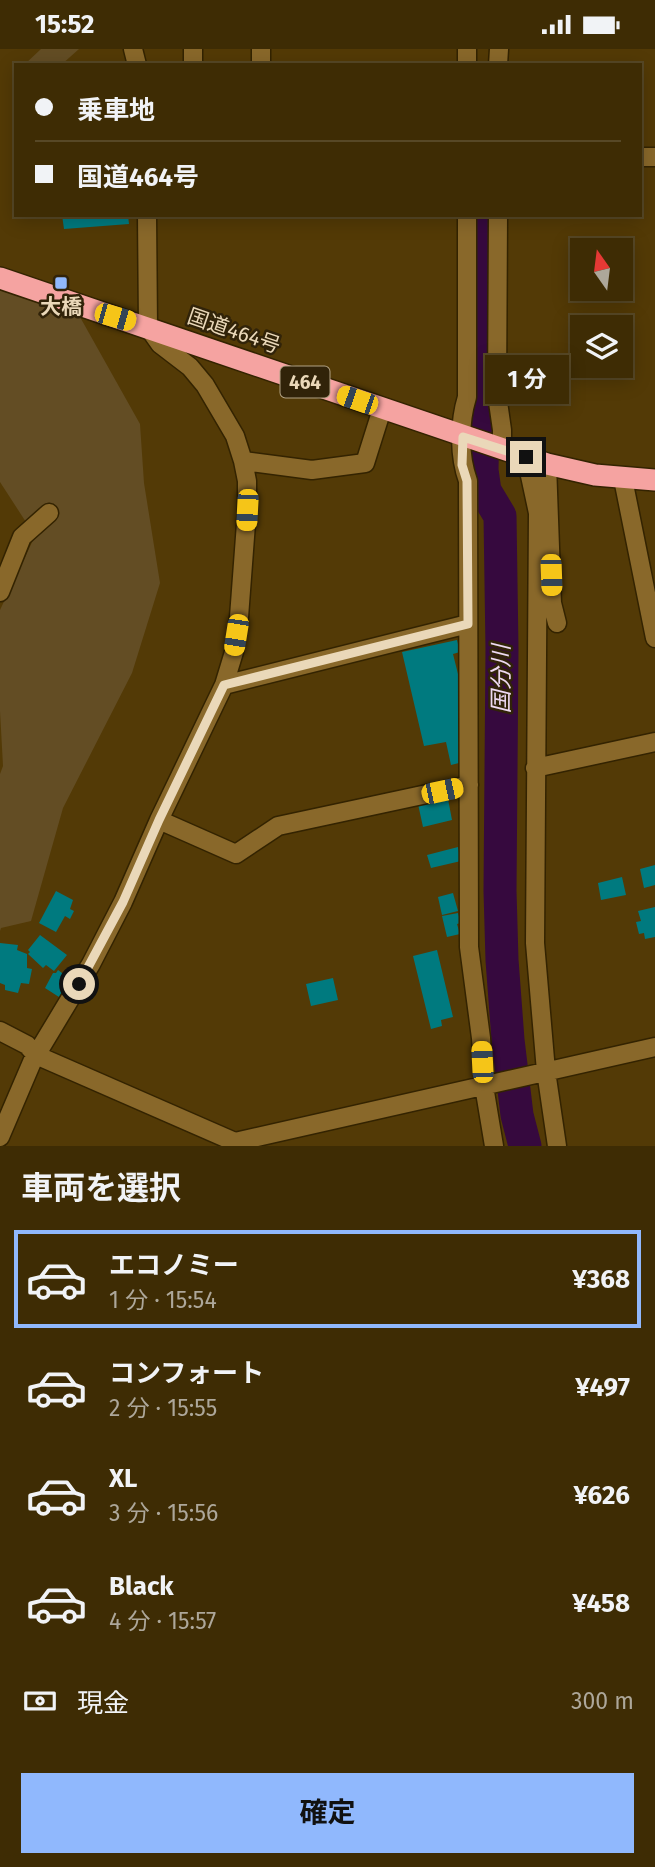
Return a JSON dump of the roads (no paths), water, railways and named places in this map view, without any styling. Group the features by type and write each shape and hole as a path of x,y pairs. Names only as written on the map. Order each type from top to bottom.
{"highway":[{"name":"国道464号","path":"0,278 547,464 623,479 655,480"}],"street":[{"path":"0,1137 36,1055 91,964 123,902 224,685 234,652 242,589 247,481 235,436 205,385 190,367 160,344 148,327 147,217"},
{"path":"467,217 467,397 463,411 462,465 467,481 469,947 489,1084 494,1146"},
{"path":"498,217 497,395 502,450"},
{"path":"243,461 312,470 365,463 382,409"},
{"path":"526,457 538,513 536,943 540,1072 557,1146"},
{"path":"547,464 552,603 557,623"},
{"path":"623,479 655,638"},
{"path":"0,593 22,537 49,513"},
{"path":"224,685 468,624"},
{"path":"536,768 655,742"},
{"path":"159,820 236,854 278,826 469,785"},
{"path":"0,1031 27,1045 36,1055 235,1142 655,1047"}],"waterway":[{"name":"国分川","path":"487,217 482,470 485,491 500,516 502,960 517,1115 525,1146"}],"place":[{"name":"大橋","path":"61,283"}]}
